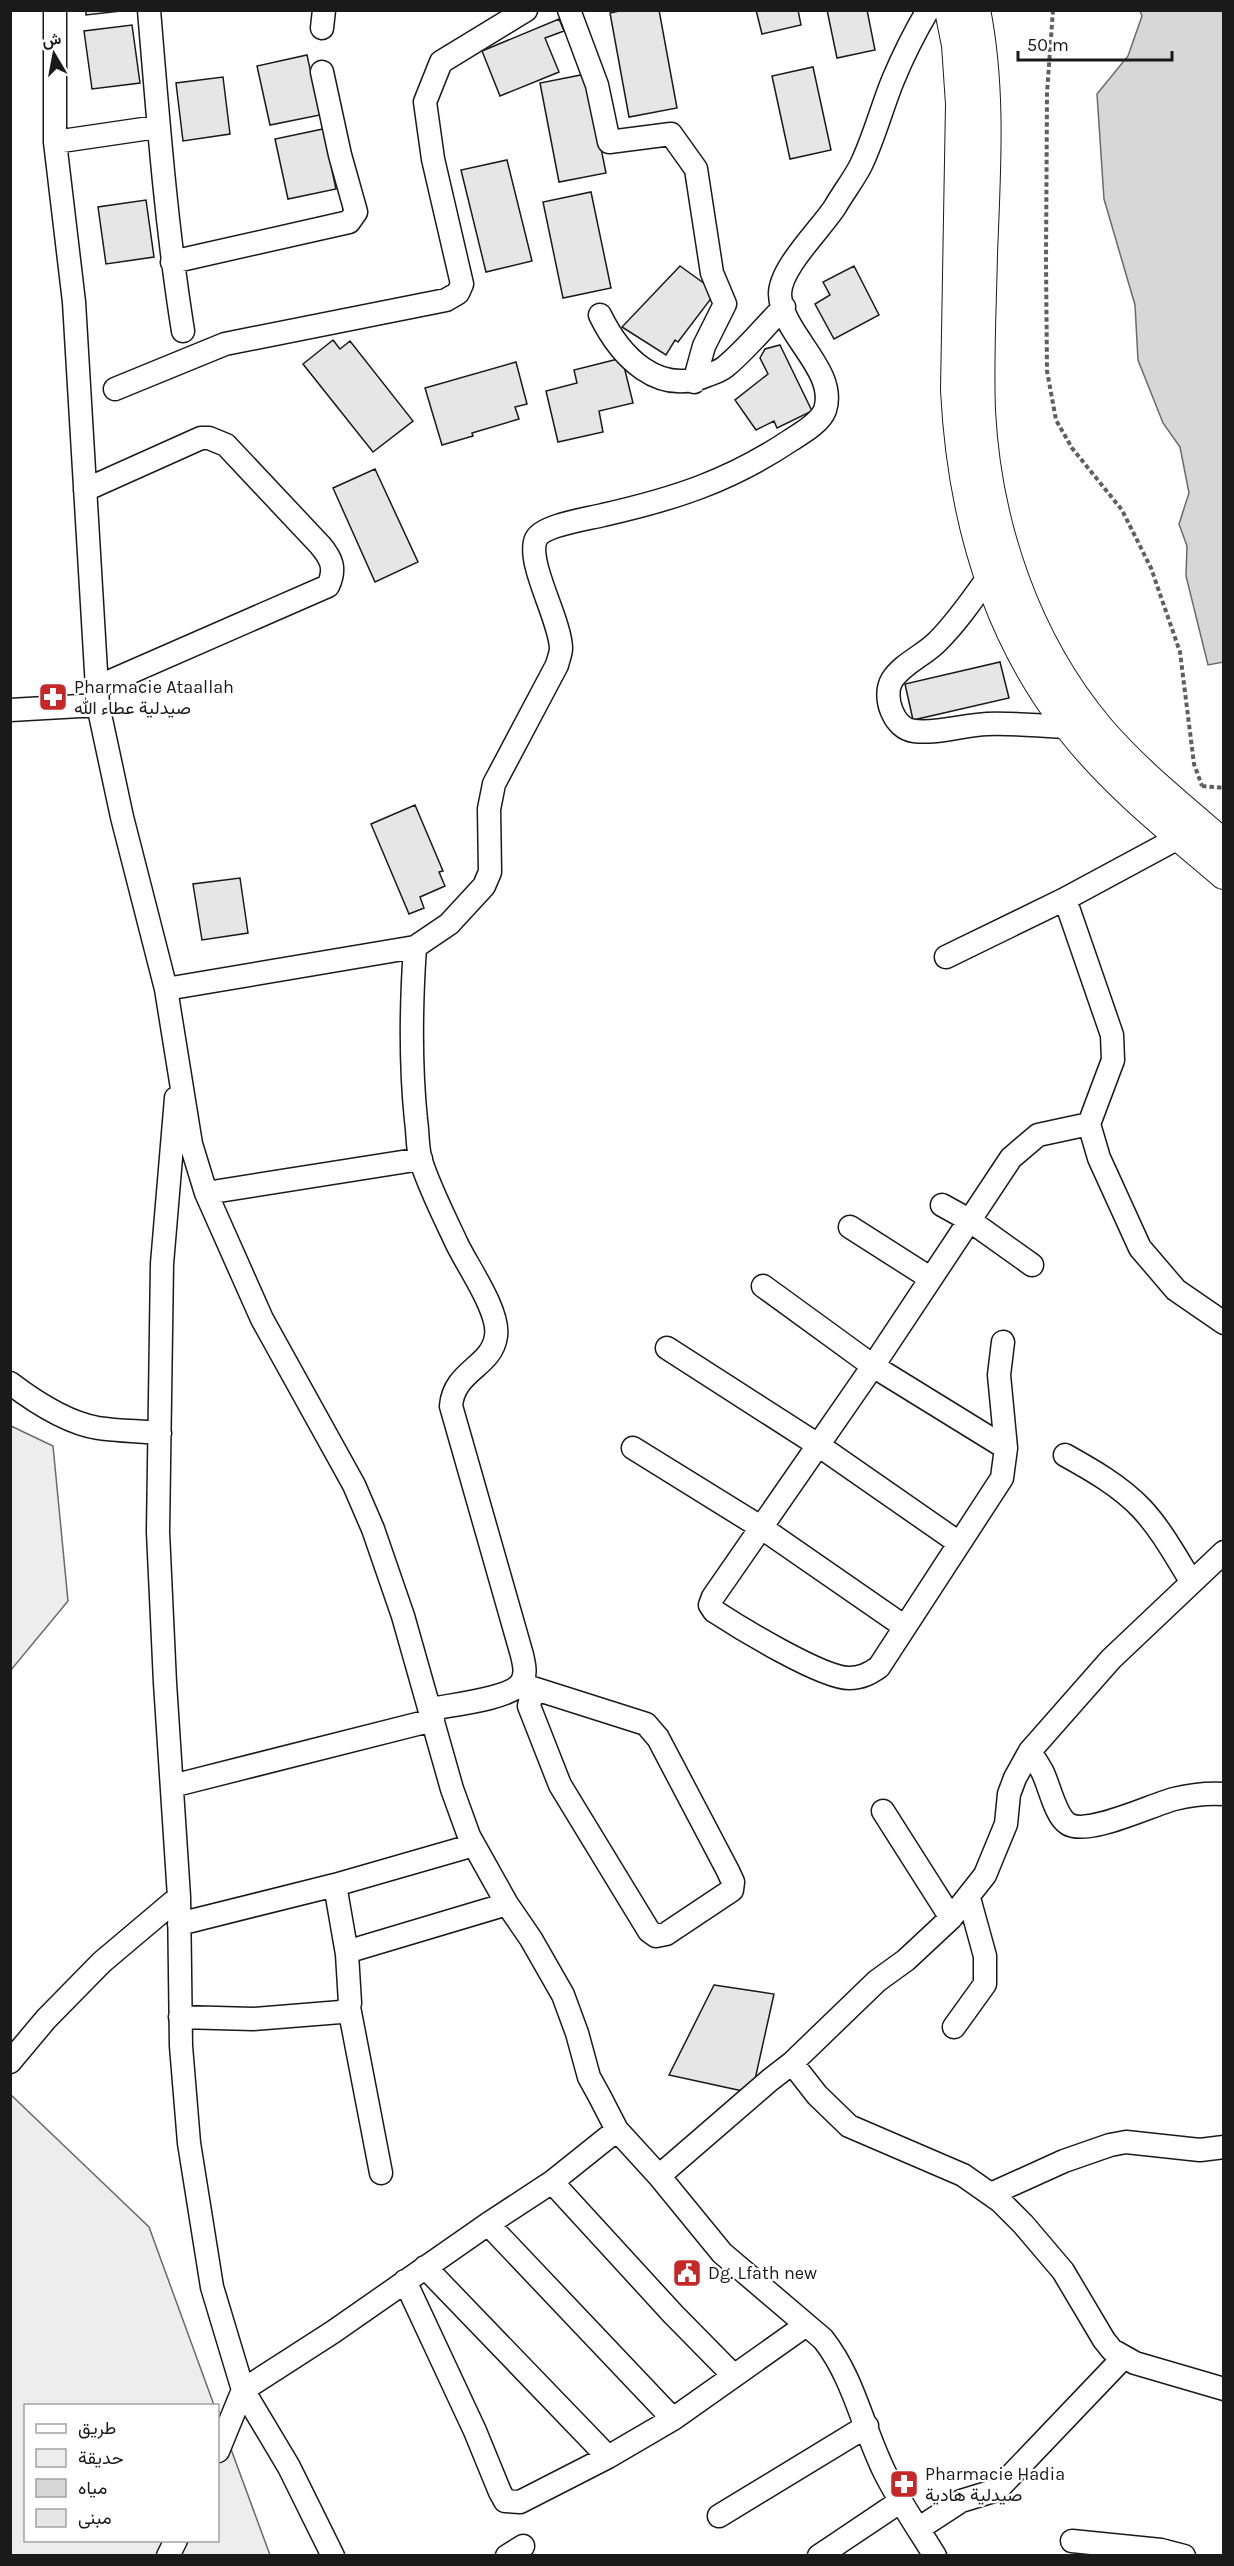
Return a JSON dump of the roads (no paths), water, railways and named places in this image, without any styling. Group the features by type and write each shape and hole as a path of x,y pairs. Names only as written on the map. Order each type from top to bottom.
{"main road":[{"path":"950,10 958,56 961,104 956,390 958,427 968,503 997,565 1021,601 1042,646 1069,689 1099,729 1157,787 1224,845"},
{"path":"975,10 982,67 985,141 980,413 1001,607 1030,667 1069,727 1110,773 1224,874"}],"street":[{"path":"55,10 56,142 74,302 97,696 122,817 166,988 191,1143 206,1193 236,1266 262,1319 304,1391 354,1485 381,1551 432,1714 452,1789 474,1845 563,1995 577,2033 589,2077 617,2130 659,2176 722,2253 823,2339 835,2355 884,2472 935,2556"},
{"path":"149,10 157,127 172,262 183,331"},
{"path":"115,389 225,344 446,300 458,293 462,284 433,159 425,102 441,62 526,10"},
{"path":"569,10 597,85 609,142 671,134 696,169 712,273 725,304 704,346 694,382"},
{"path":"166,988 415,947 448,924 484,886 490,872 492,853 489,809 494,784 557,665 562,650 533,554 539,535 559,526 664,501 714,483 767,456 809,428 824,411 826,398 819,369 794,334 780,295 783,277 822,227 861,165 894,77 927,10"},
{"path":"172,262 349,222 353,217 356,212 340,155 322,72"},
{"path":"56,142 157,127"},
{"path":"600,315 616,345 641,369 658,377 694,382 723,369 784,307"},
{"path":"10,710 97,696 328,586 333,574 332,562 320,545 226,445 209,438 201,438 85,490"},
{"path":"997,565 959,618 936,644 911,662 892,680 889,693 897,723 913,731 990,724 1099,729"},
{"path":"946,957 1065,899 1180,837"},
{"path":"1065,899 1112,1035 1113,1060 1089,1124 1099,1158 1140,1248 1176,1290 1224,1323"},
{"path":"172,1786 527,1687 646,1724 658,1738 723,1860 733,1882 732,1890 666,1934 656,1935 649,1931 560,1785 529,1706 527,1687 524,1676 522,1655 451,1406 452,1393 456,1387 480,1363 491,1348 496,1336 496,1323 456,1242 421,1159 411,1058 415,947"},
{"path":"179,1067 162,1264 158,1532 179,1897 180,2017 189,2143 212,2287 243,2390 289,2467 333,2556"},
{"path":"1002,1342 999,1375 1006,1448 1002,1478 879,1667 867,1676 847,1678 826,1674 714,1611 710,1605 713,1597 873,1366 1011,1158 1038,1135 1089,1124"},
{"path":"206,1193 421,1159"},
{"path":"942,1204 969,1220 1032,1265"},
{"path":"850,1227 930,1278"},
{"path":"763,1286 873,1366 1006,1448"},
{"path":"667,1348 818,1445 959,1543"},
{"path":"10,1383 32,1399 64,1416 97,1428 160,1433"},
{"path":"633,1448 762,1528 905,1627"},
{"path":"1065,1455 1092,1469 1142,1509 1191,1581"},
{"path":"659,2176 792,2063 877,1980 906,1960 951,1918 985,1875 1005,1824 1009,1794 1030,1751 1112,1659 1191,1581 1224,1552"},
{"path":"1030,1751 1042,1771 1060,1815 1067,1823 1075,1826 1092,1826 1198,1794 1224,1794"},
{"path":"883,1811 951,1918"},
{"path":"179,1924 335,1885 474,1845"},
{"path":"335,1885 347,1954 349,2007 381,2173"},
{"path":"10,2062 46,2019 102,1962 179,1897"},
{"path":"954,2027 985,1984 985,1956 969,1898"},
{"path":"347,1954 364,1946 507,1904"},
{"path":"180,2017 253,2019 327,2015 341,2012 349,2007"},
{"path":"792,2063 817,2095 849,2126 963,2175 991,2194 1023,2224 1063,2271 1104,2340 1123,2358 1224,2389"},
{"path":"219,2449 243,2390 333,2332 552,2182 617,2130"},
{"path":"991,2194 1064,2161 1110,2145 1126,2142 1200,2150 1224,2147"},
{"path":"552,2182 673,2314 734,2376"},
{"path":"488,2224 673,2419"},
{"path":"425,2267 608,2457"},
{"path":"405,2281 505,2501 520,2502 608,2457 673,2419 806,2325"},
{"path":"918,2529 961,2501 981,2497 997,2490 1123,2358"},
{"path":"719,2516 867,2427"},
{"path":"819,2556 901,2501"},
{"path":"1072,2541 1161,2550 1184,2556"},
{"path":"168,2556 175,2542"}],"water":[{"path":"1140,11 1223,11 1224,662 1208,665 1186,576 1187,546 1179,524 1189,493 1180,447 1163,423 1138,360 1135,305 1104,199 1097,94 1128,56 1142,16"}],"place":[{"name":"Pharmacie Ataallah صيدلية عطاء الله","path":"53,697"},
{"name":"Dg. Lfath new","path":"687,2273"},
{"name":"Pharmacie Hadia صيدلية هادية","path":"904,2484"}]}
